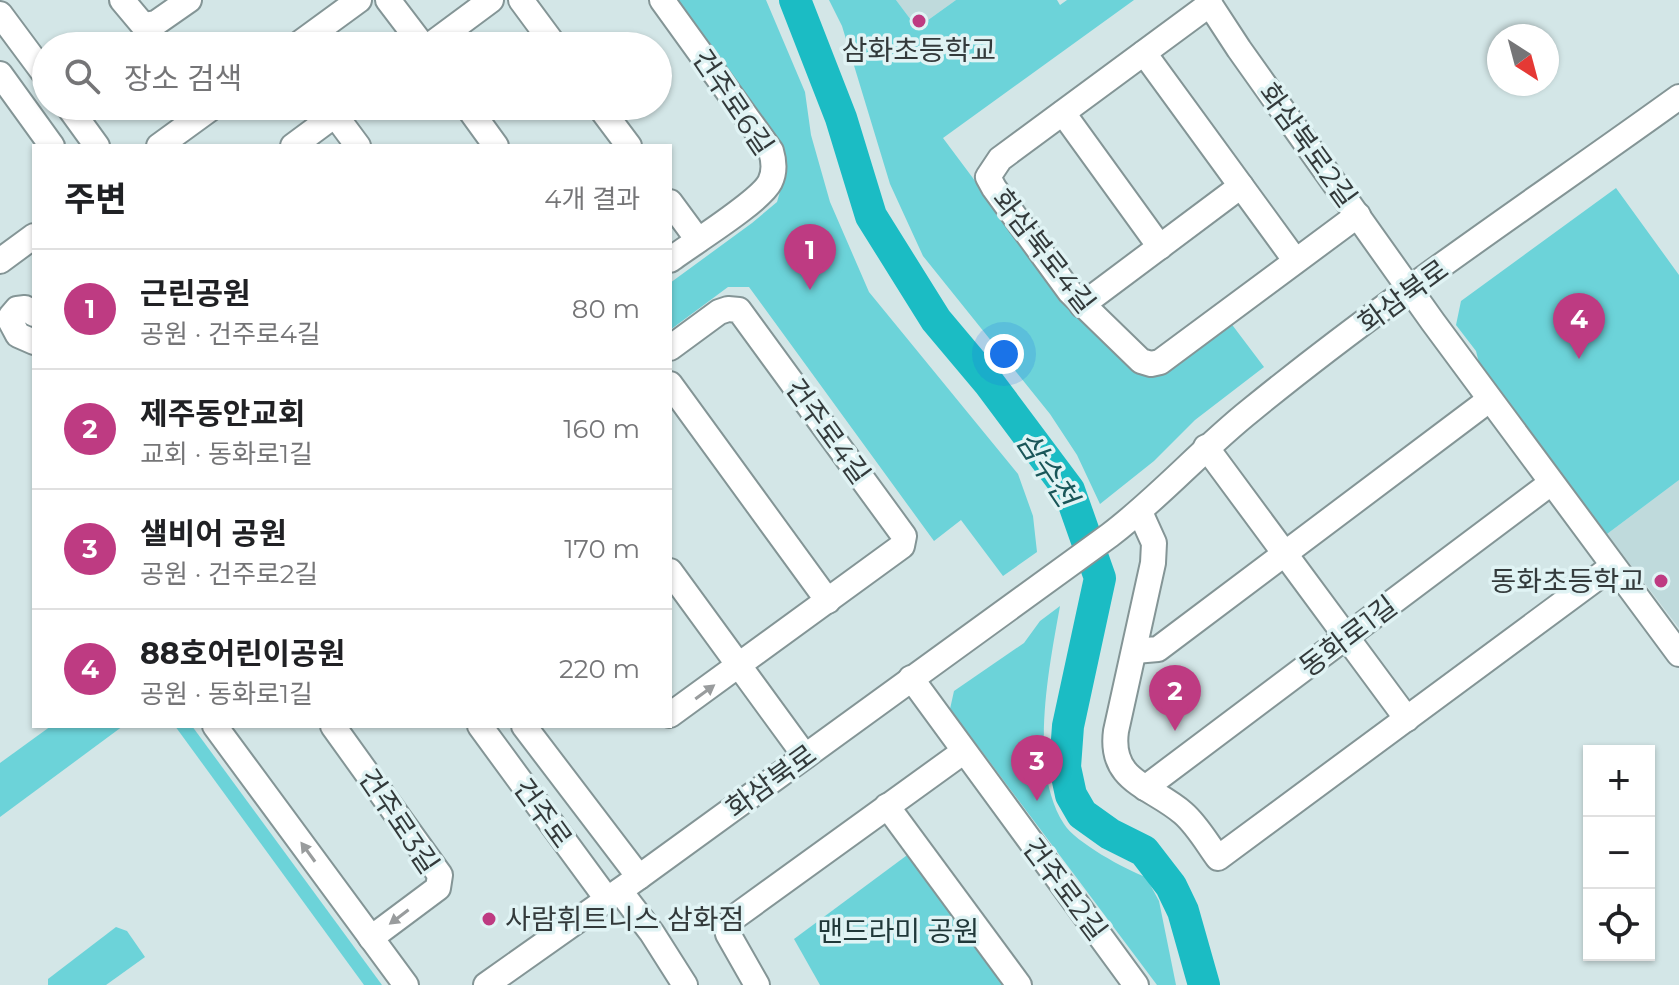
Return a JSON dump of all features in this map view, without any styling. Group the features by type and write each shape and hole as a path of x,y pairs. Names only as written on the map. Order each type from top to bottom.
{"street":[{"path":"122,0 143,25 156,23 189,0"},
{"path":"315,32 359,0"},
{"path":"388,0 412,32"},
{"path":"448,32 491,0"},
{"path":"521,0 545,32"},
{"name":"건주로6길","path":"662,0 771,151 773,159 771,181 766,189 672,259"},
{"name":"화삼북로4길","path":"1208,2 1000,159 988,177 1002,200 1082,305 1141,361 1151,364 1160,362 1358,215"},
{"name":"화삼북로2길","path":"1208,2 1409,290"},
{"path":"0,14 32,57"},
{"path":"1144,53 1295,260"},
{"path":"0,74 32,118"},
{"name":"화삼북로","path":"486,985 1110,535 1140,512 1206,447 1253,408 1409,290 1679,97"},
{"path":"1063,113 1160,247"},
{"path":"33,120 51,144"},
{"path":"78,120 96,144"},
{"path":"162,144 195,120"},
{"path":"296,144 329,120"},
{"path":"345,120 357,144"},
{"path":"477,120 495,144"},
{"path":"610,120 628,144"},
{"path":"1082,305 1241,186"},
{"path":"672,205 698,240"},
{"path":"0,261 32,237"},
{"path":"1409,290 1679,654"},
{"path":"32,313 25,308 17,309 11,316 18,335 32,341"},
{"name":"건주로4길","path":"672,347 719,312 739,310 904,536 902,546 672,714"},
{"path":"672,387 828,601"},
{"path":"1135,651 1158,649 1489,400"},
{"path":"1206,447 1407,719"},
{"name":"동화로1길","path":"1145,788 1551,483"},
{"path":"1140,512 1154,543 1153,563 1114,744 1123,768 1145,788 1184,814 1218,858 1613,566"},
{"path":"672,574 805,756"},
{"name":"건주로2길","path":"911,678 1136,985"},
{"path":"216,728 406,985"},
{"name":"건주로3길","path":"334,728 440,875 438,888 371,938"},
{"name":"건주로","path":"526,728 560,773 622,889 685,985"},
{"path":"483,730 540,783 563,813 570,816 573,813 572,802 560,773"},
{"name":"건주로","path":"483,730 622,889"},
{"path":"757,985 728,934 728,923 963,752"},
{"path":"887,806 1019,985"}],"shaded area":[{"name":"삼화초등학교","path":"896,0 956,0 917,28"},
{"name":"동화초등학교","path":"1679,480 1679,628 1607,534"}],"green space":[{"path":"673,0 766,0 805,92 811,135 830,202 869,292 1018,474 1033,516 1037,552 1003,576 961,520 934,541 749,287 728,287 672,329 672,282 777,202 784,178 780,145"},
{"path":"829,0 896,0 917,28 956,0 1057,0 1060,5 1067,0 1134,0 943,138 1073,312 1135,372 1146,374 1230,322 1264,367 1195,420 1154,461 1100,504 1077,455 1050,414 923,256 890,184 842,26"},
{"path":"1616,188 1679,275 1679,480 1607,534 1480,367 1476,351 1456,325 1461,301"},
{"path":"1060,606 1044,718 1047,775 1053,801 1064,824 1079,839 1114,862 1146,877 1159,901 1176,985 1157,985 950,709 954,691 1024,643 1040,621"},
{"path":"48,728 120,728 0,817 0,763"},
{"path":"176,728 193,728 382,985 364,985"},
{"name":"맨드라미 공원","path":"910,853 1005,985 820,985 794,939"},
{"path":"116,927 127,931 145,957 106,985 48,985 48,979"}],"waterway":[{"name":"삼수천","path":"795,0 841,118 871,216 936,320 989,383 1069,490 1100,578 1068,726 1065,767 1071,795 1082,814 1110,834 1144,851 1171,886 1183,911 1204,985"}],"place":[{"name":"삼화초등학교","path":"919,21"},
{"name":"근린공원","path":"810,290"},
{"name":"88호어린이공원","path":"1579,359"},
{"name":"동화초등학교","path":"1661,581"},
{"name":"제주동안교회","path":"1175,731"},
{"name":"샐비어 공원","path":"1037,801"},
{"name":"사람휘트니스 삼화점","path":"489,919"}]}
